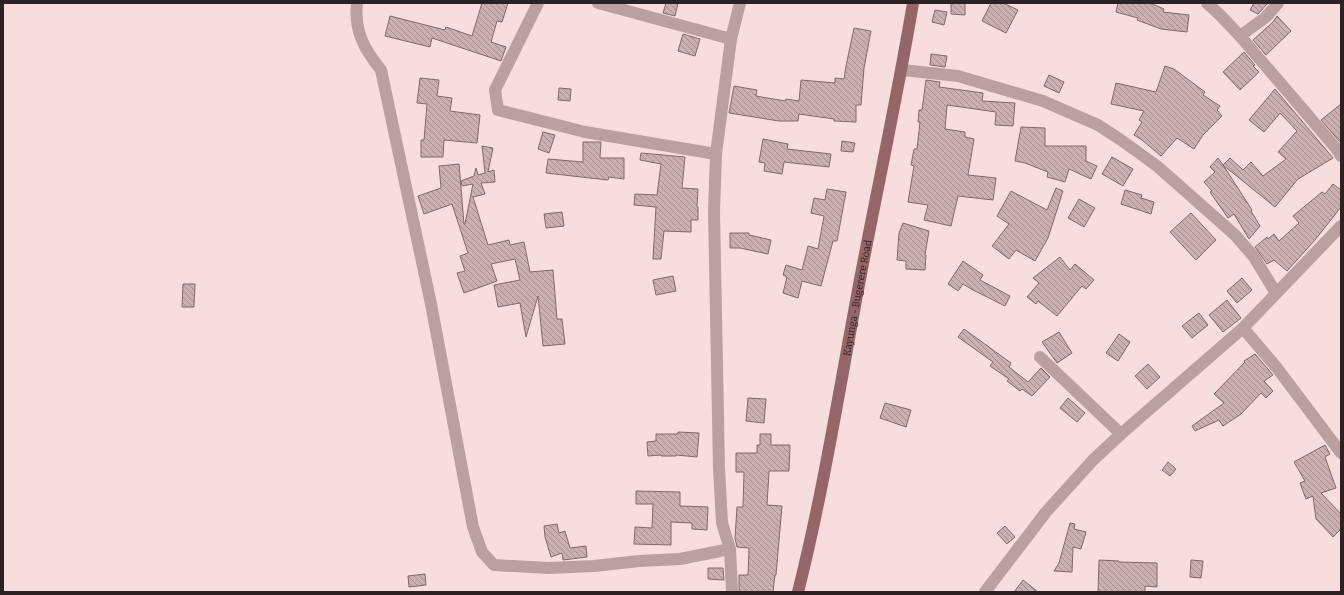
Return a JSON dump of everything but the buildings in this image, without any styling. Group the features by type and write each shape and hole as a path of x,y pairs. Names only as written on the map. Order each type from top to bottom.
{"main road":[{"name":"Kayunga - Bugerere Road","path":"798,592 816,514 859,284 902,70 913,3"}],"street":[{"path":"357,3 357,26 362,42 381,70 431,304 473,527 482,552 494,565 548,568 680,559 730,549"},
{"path":"538,3 495,90 498,110 585,132 716,154"},
{"path":"598,3 731,39"},
{"path":"732,592 730,549 722,523 719,468 714,211 716,154 731,39 740,3"},
{"path":"1207,3 1240,36 1335,147 1341,156"},
{"path":"1240,36 1266,17 1278,3"},
{"path":"902,70 958,76 1042,102 1098,126 1121,140 1156,166 1235,235 1254,257 1276,292"},
{"path":"986,592 1046,512 1093,460 1243,328 1341,226"},
{"path":"1243,328 1277,368 1341,453"},
{"path":"1040,358 1121,434"}]}
